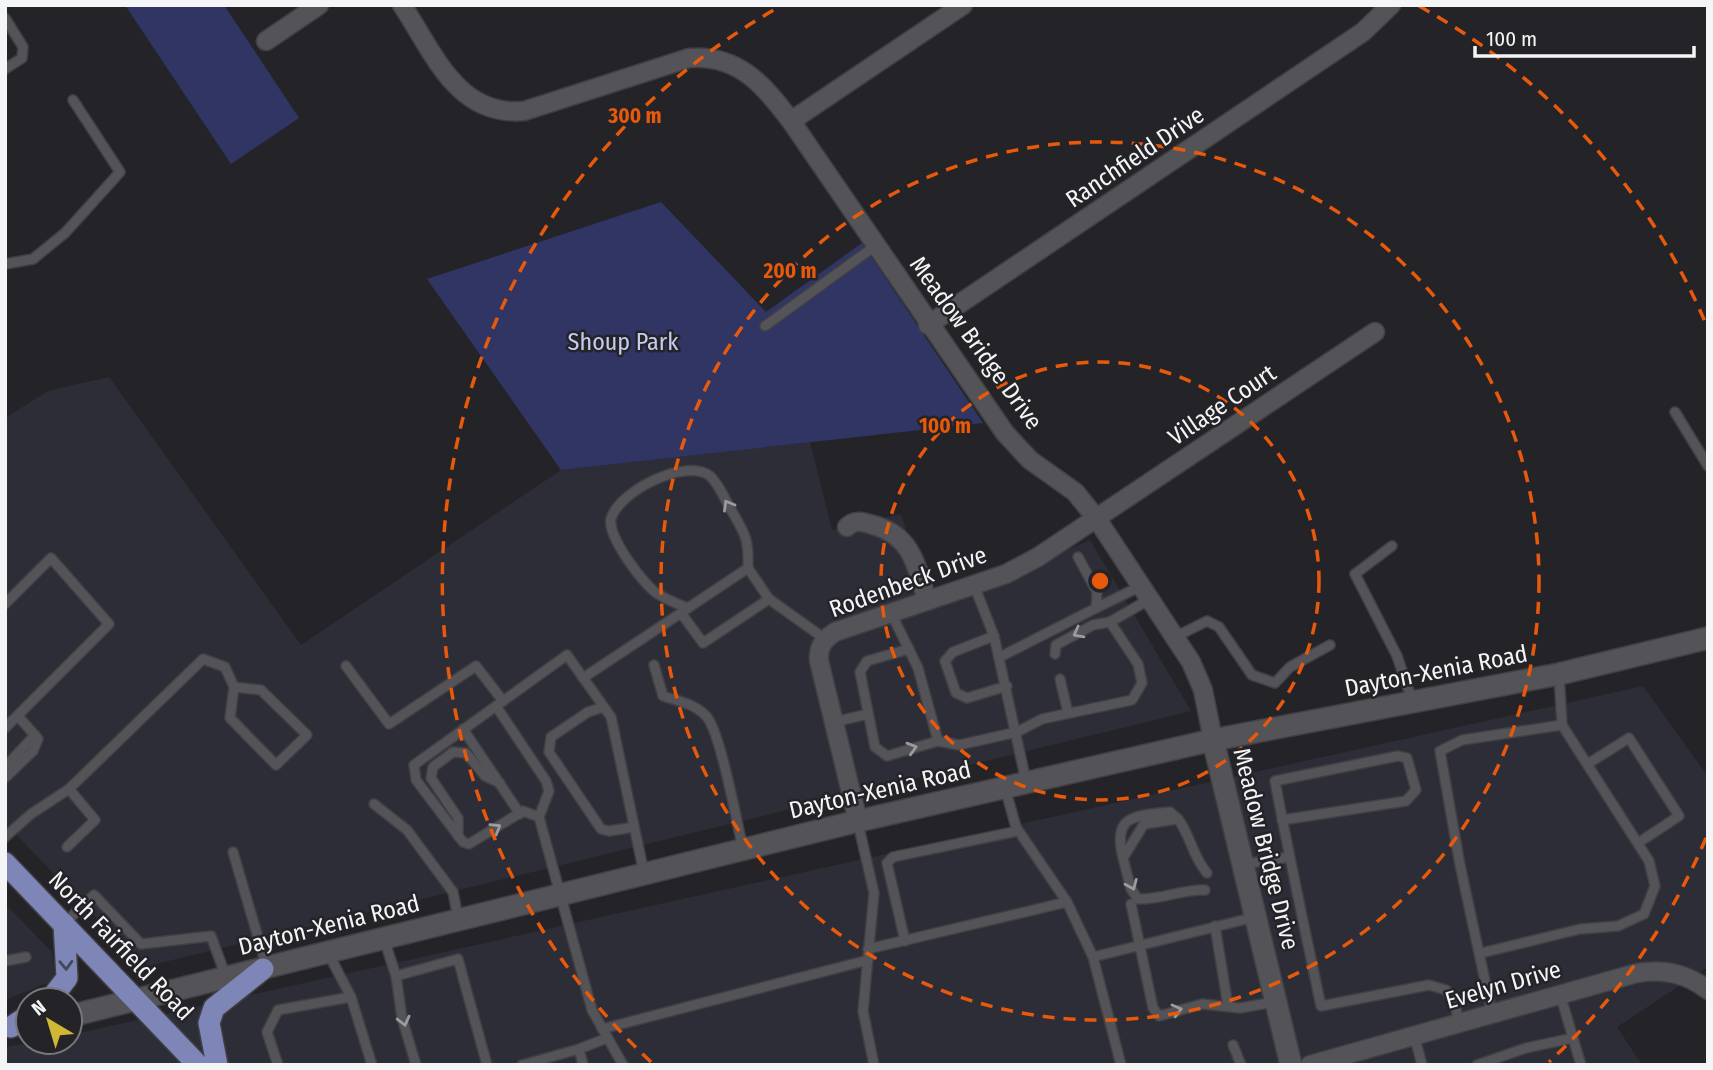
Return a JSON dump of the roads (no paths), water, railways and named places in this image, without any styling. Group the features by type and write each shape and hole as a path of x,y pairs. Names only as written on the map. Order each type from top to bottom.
{"main road":[{"name":"Dayton-Xenia Road","path":"265,968 858,821 1213,740 1559,674 1708,638"},
{"name":"Meadow Bridge Drive","path":"1213,740 1292,1065"},
{"name":"North Fairfield Road","path":"5,863 198,1065"},
{"path":"61,986 67,978 64,925"},
{"path":"217,1065 209,1023 214,1008 228,986 265,968"},
{"name":"Dayton-Xenia Road","path":"84,1012 135,999 228,986"}],"street":[{"path":"266,41 319,5"},
{"name":"Meadow Bridge Drive","path":"402,5 461,91 478,104 497,111 524,111 673,62 698,58 730,63 752,75 791,121 928,325 946,346 1007,435 1030,460 1074,492 1097,519 1175,637 1203,690 1213,740"},
{"path":"791,121 962,5"},
{"name":"Ranchfield Drive","path":"928,325 1368,28 1391,5"},
{"name":"Village Court","path":"1097,519 1375,332"},
{"name":"Rodenbeck Drive","path":"858,821 819,662 820,648 825,639 835,632 974,585 1038,557 1097,519"},
{"path":"847,527 859,521 880,527 901,538 914,557 927,601"},
{"name":"Evelyn Drive","path":"1310,1065 1651,971 1680,974 1708,990"}],"lane":[{"path":"5,18 23,47 22,58 5,69"},
{"path":"5,264 33,259 65,233 120,172 73,100"},
{"path":"765,326 875,246"},
{"path":"1675,411 1708,466"},
{"path":"769,599 703,643 684,610 656,593 614,538 610,522 616,507 626,497 677,471 698,472 710,476 748,540 748,568 769,599 825,639"},
{"path":"1392,546 1354,574 1397,656 1413,702"},
{"path":"5,604 51,558 109,624 5,728"},
{"path":"1078,558 1097,592 1096,608"},
{"path":"583,678 748,568"},
{"path":"974,585 1000,657 1026,783"},
{"path":"1000,657 1096,608 1145,592"},
{"path":"1055,654 1056,645 1093,625 1110,622 1145,592"},
{"path":"891,613 918,668 938,741"},
{"path":"1175,637 1207,621 1219,627 1252,675 1275,683 1290,667 1330,645"},
{"path":"909,649 867,661 860,672 875,747 887,756 938,741 959,745 1017,732 1042,719 1132,700 1142,683 1138,664 1110,622"},
{"path":"994,636 953,652 945,661 956,694 967,698 1007,686"},
{"path":"522,813 469,844 458,836 416,780 414,765 566,655 611,717 644,874"},
{"path":"5,837 31,814 69,789 203,659 225,667 234,687 230,718 275,765 307,735 261,690 234,687"},
{"path":"654,665 663,696 695,707 708,719 726,775 743,849"},
{"path":"346,666 389,724 476,666 546,781 549,792 540,817 559,895 592,1010 623,1065"},
{"path":"1481,953 1580,929 1618,926 1644,914 1656,886 1649,861 1589,763 1562,725 1559,674"},
{"path":"1060,679 1068,713"},
{"path":"604,707 588,712 551,737 549,752 601,829 634,827"},
{"path":"834,722 868,713"},
{"path":"5,778 33,751 38,739 18,716"},
{"path":"1492,1013 1460,865 1440,751 1462,740 1562,725"},
{"path":"463,729 522,813 540,817"},
{"path":"5,767 35,735"},
{"path":"1589,763 1629,738 1679,816 1638,843"},
{"path":"458,836 458,818 431,778 433,766 453,752 466,753 485,776 500,783"},
{"path":"1282,820 1406,801 1416,790 1407,758 1398,756 1275,781 1282,820 1289,857 1321,1006 1429,985 1446,990 1459,1023"},
{"path":"1005,788 1018,831 1067,902 1093,957 1121,1065"},
{"path":"67,847 95,820 69,789"},
{"path":"374,804 408,830 453,892 458,920"},
{"path":"1205,890 1192,889 1151,900 1139,899 1131,889 1118,840 1119,830 1124,822 1170,813 1178,818 1185,828 1195,859 1207,873"},
{"path":"1123,858 1144,824 1178,818"},
{"path":"858,821 874,893 863,1011 874,1065"},
{"path":"905,941 887,863 893,857 1018,831"},
{"path":"233,852 265,968"},
{"path":"1243,864 1289,857"},
{"path":"64,925 94,895 141,944 211,936 228,986"},
{"path":"869,949 1067,902"},
{"path":"1131,904 1153,1008 1158,1016 1202,1004 1240,1009 1276,1001"},
{"path":"1093,957 1255,916"},
{"path":"1215,926 1228,1006"},
{"path":"384,939 396,976 402,1018 416,1065"},
{"path":"328,953 351,997 372,1065"},
{"path":"5,961 26,957"},
{"path":"396,976 458,959 488,1065"},
{"path":"522,1065 537,1063 579,1049 605,1033 868,960"},
{"path":"1560,994 1581,1065"},
{"path":"278,1065 267,1032 278,1010 351,997"},
{"path":"1414,1035 1422,1065"},
{"path":"1477,1065 1573,1038"},
{"path":"1233,1045 1241,1065"},
{"path":"579,1049 583,1065"}],"park label":[{"name":"Shoup Park","path":"623,342"}]}
